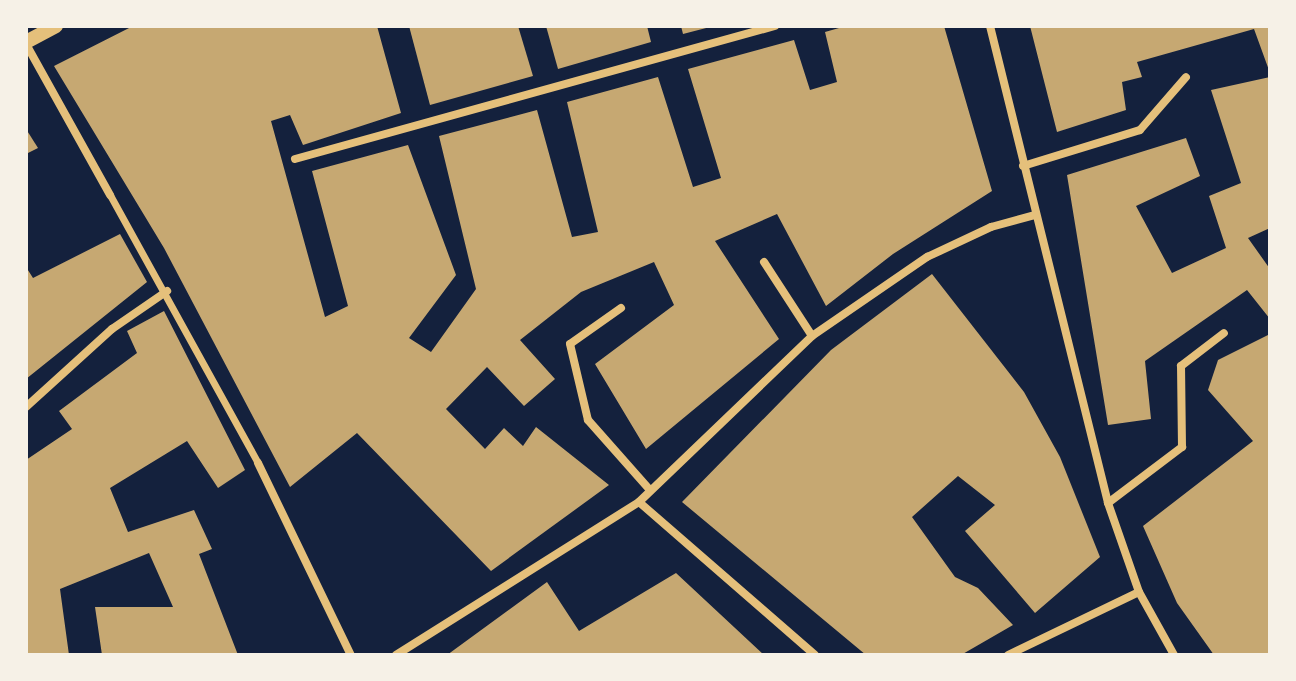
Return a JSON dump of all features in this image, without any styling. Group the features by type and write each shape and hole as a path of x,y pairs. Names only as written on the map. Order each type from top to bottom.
{"street":[{"path":"295,159 775,26"},
{"path":"990,26 1108,503 1139,592 1174,655"},
{"path":"50,28 26,43 167,291 258,463 351,655"},
{"path":"1023,166 1140,130 1186,77"},
{"path":"396,655 639,502 812,336 927,257 991,227 1035,215"},
{"path":"764,262 812,336"},
{"path":"26,407 112,329 167,291"},
{"path":"621,308 570,344 588,420 650,490"},
{"path":"1108,503 1182,447 1181,366 1224,333"},
{"path":"639,502 815,655"},
{"path":"1008,655 1139,592"}],"building":[{"path":"133,26 377,26 401,113 303,145 290,115 271,121 325,317 348,306 312,171 408,145 456,275 409,338 431,352 476,289 439,136 537,110 572,237 598,232 567,102 658,77 693,187 721,178 688,69 794,40 810,90 837,82 825,32 846,26 944,26 992,191 893,254 826,306 777,214 715,241 779,339 646,449 595,364 674,305 654,262 581,292 520,340 555,379 524,406 487,367 446,409 485,449 504,428 523,446 536,427 609,485 491,571 357,433 290,487 164,248 54,66"},
{"path":"409,26 518,26 533,76 430,105"},
{"path":"546,26 647,26 651,42 558,69"},
{"path":"681,26 710,26 710,27 683,34"},
{"path":"1030,26 1270,26 1270,73 1254,29 1137,62 1142,77 1122,82 1126,110 1057,132"},
{"path":"1270,77 1270,228 1248,238 1270,269 1270,319 1247,290 1145,361 1151,419 1108,425 1067,175 1186,138 1200,176 1136,206 1172,273 1226,248 1209,196 1241,183 1211,90"},
{"path":"26,129 38,148 26,154"},
{"path":"120,234 147,282 26,379 26,267 33,278"},
{"path":"932,274 1024,392 1060,457 1100,557 1035,613 965,531 995,505 958,476 912,517 955,577 978,588 1013,625 961,655 866,655 682,502 831,350"},
{"path":"164,311 245,470 218,488 187,441 110,488 128,532 194,510 212,549 199,554 238,655 102,655 95,607 173,607 149,553 60,589 69,655 26,655 26,460 72,429 59,411 137,353 127,331"},
{"path":"1270,334 1270,655 1214,655 1177,603 1143,526 1253,441 1208,390 1218,360"},
{"path":"676,573 764,655 447,655 547,582 579,631"}]}
